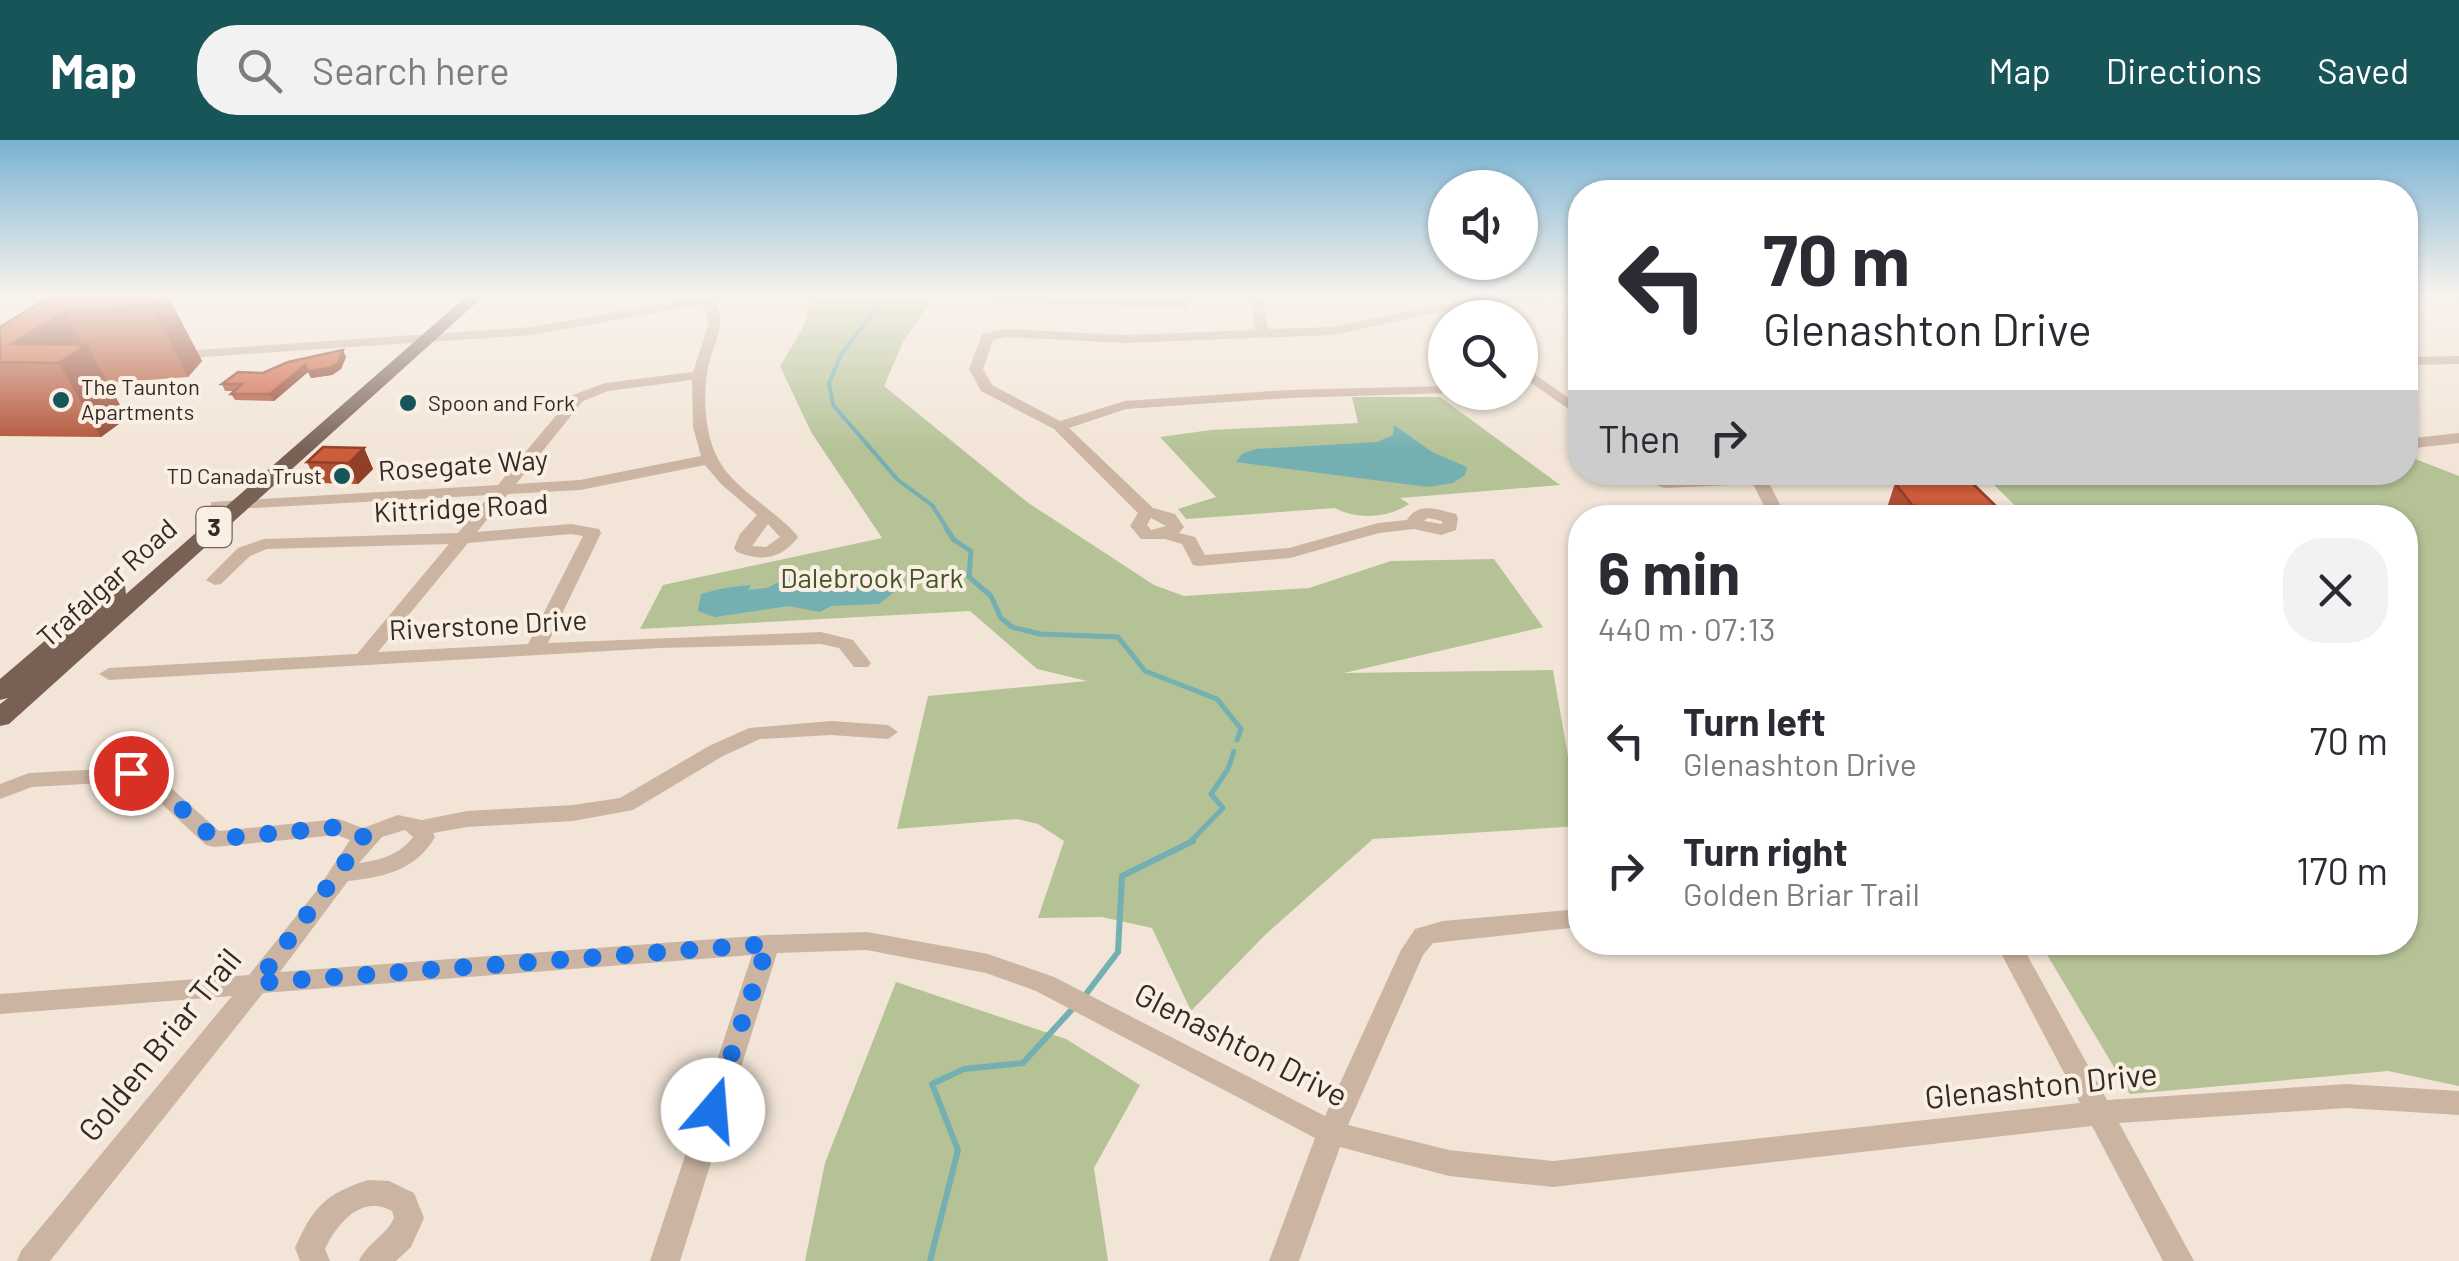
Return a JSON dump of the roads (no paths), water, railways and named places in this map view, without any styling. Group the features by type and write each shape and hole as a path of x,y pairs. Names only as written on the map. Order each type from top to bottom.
{"main road":[{"name":"Trafalgar Road","path":"0,692 216,505 408,346"},
{"name":"Trafalgar Road","path":"0,718 240,505 410,346"}],"street":[{"path":"156,353 250,346"},
{"path":"710,346 700,375 703,437 710,459 766,516"},
{"path":"984,346 976,368 986,388 1059,426 1147,512 1138,526 1140,531 1189,541 1199,562 1290,552 1378,528 1414,524"},
{"path":"2418,353 2430,360"},
{"path":"2418,360 2459,360"},
{"path":"363,659 578,398 605,387 700,375"},
{"path":"1538,383 1568,404"},
{"path":"1059,426 1125,405 1428,390"},
{"path":"2418,443 2459,438"},
{"name":"Rosegate Way","path":"216,505 580,485 710,459"},
{"name":"Kittridge Road","path":"215,580 244,552 264,544 465,538 571,529 593,533 535,649"},
{"name":"Riverstone Drive","path":"110,674 535,649 821,638 846,644 862,663"},
{"path":"421,828 468,819 625,805 716,750 756,733 832,728 888,732"},
{"path":"0,792 29,780 142,774 214,839 339,827 364,837 396,822 414,823 421,828 424,836 420,846 408,857 373,869 342,872"},
{"name":"Golden Briar Trail","path":"32,1261 257,983 364,837"},
{"path":"1284,1261 1331,1133 1413,950 1424,936 1443,930 1568,919"},
{"name":"Glenashton Drive","path":"0,1004 768,944 867,941 988,964 1045,984 1331,1133 1449,1163 1553,1174 2099,1113 2346,1096 2459,1103"},
{"path":"665,1261 768,944"},
{"path":"2014,955 2179,1261"},
{"path":"315,1261 310,1248 325,1218 357,1196 391,1192 402,1197 408,1208 408,1221 401,1237 374,1261"}],"water":[{"path":"1394,425 1432,452 1467,467 1465,475 1453,483 1428,487 1236,462 1242,454 1256,449 1377,442 1393,435"},
{"path":"827,574 872,578 894,592 879,604 831,606 820,612 789,606 715,617 698,611 701,594 707,592 751,585 748,590 767,588 787,578"}],"waterway":[{"path":"847,346 829,383 833,405 898,480 932,505 948,530"},
{"path":"946,528 954,540 971,551 969,577 991,596 1001,618 1012,627 1040,634 1118,637 1145,671 1217,699 1241,729 1237,740"},
{"path":"1189,843 1223,808 1211,794 1228,769 1234,751"},
{"path":"1189,843 1193,841"},
{"path":"1083,998 1118,952 1122,876 1189,843"},
{"path":"930,1261 958,1150 932,1084 964,1069 1023,1063 1075,1006"}],"place":[{"name":"The Taunton Apartments","path":"61,400"},
{"name":"Spoon and Fork","path":"408,403"},
{"name":"TD Canada Trust","path":"342,476"}],"park label":[{"name":"Dalebrook Park","path":"872,578"}]}
